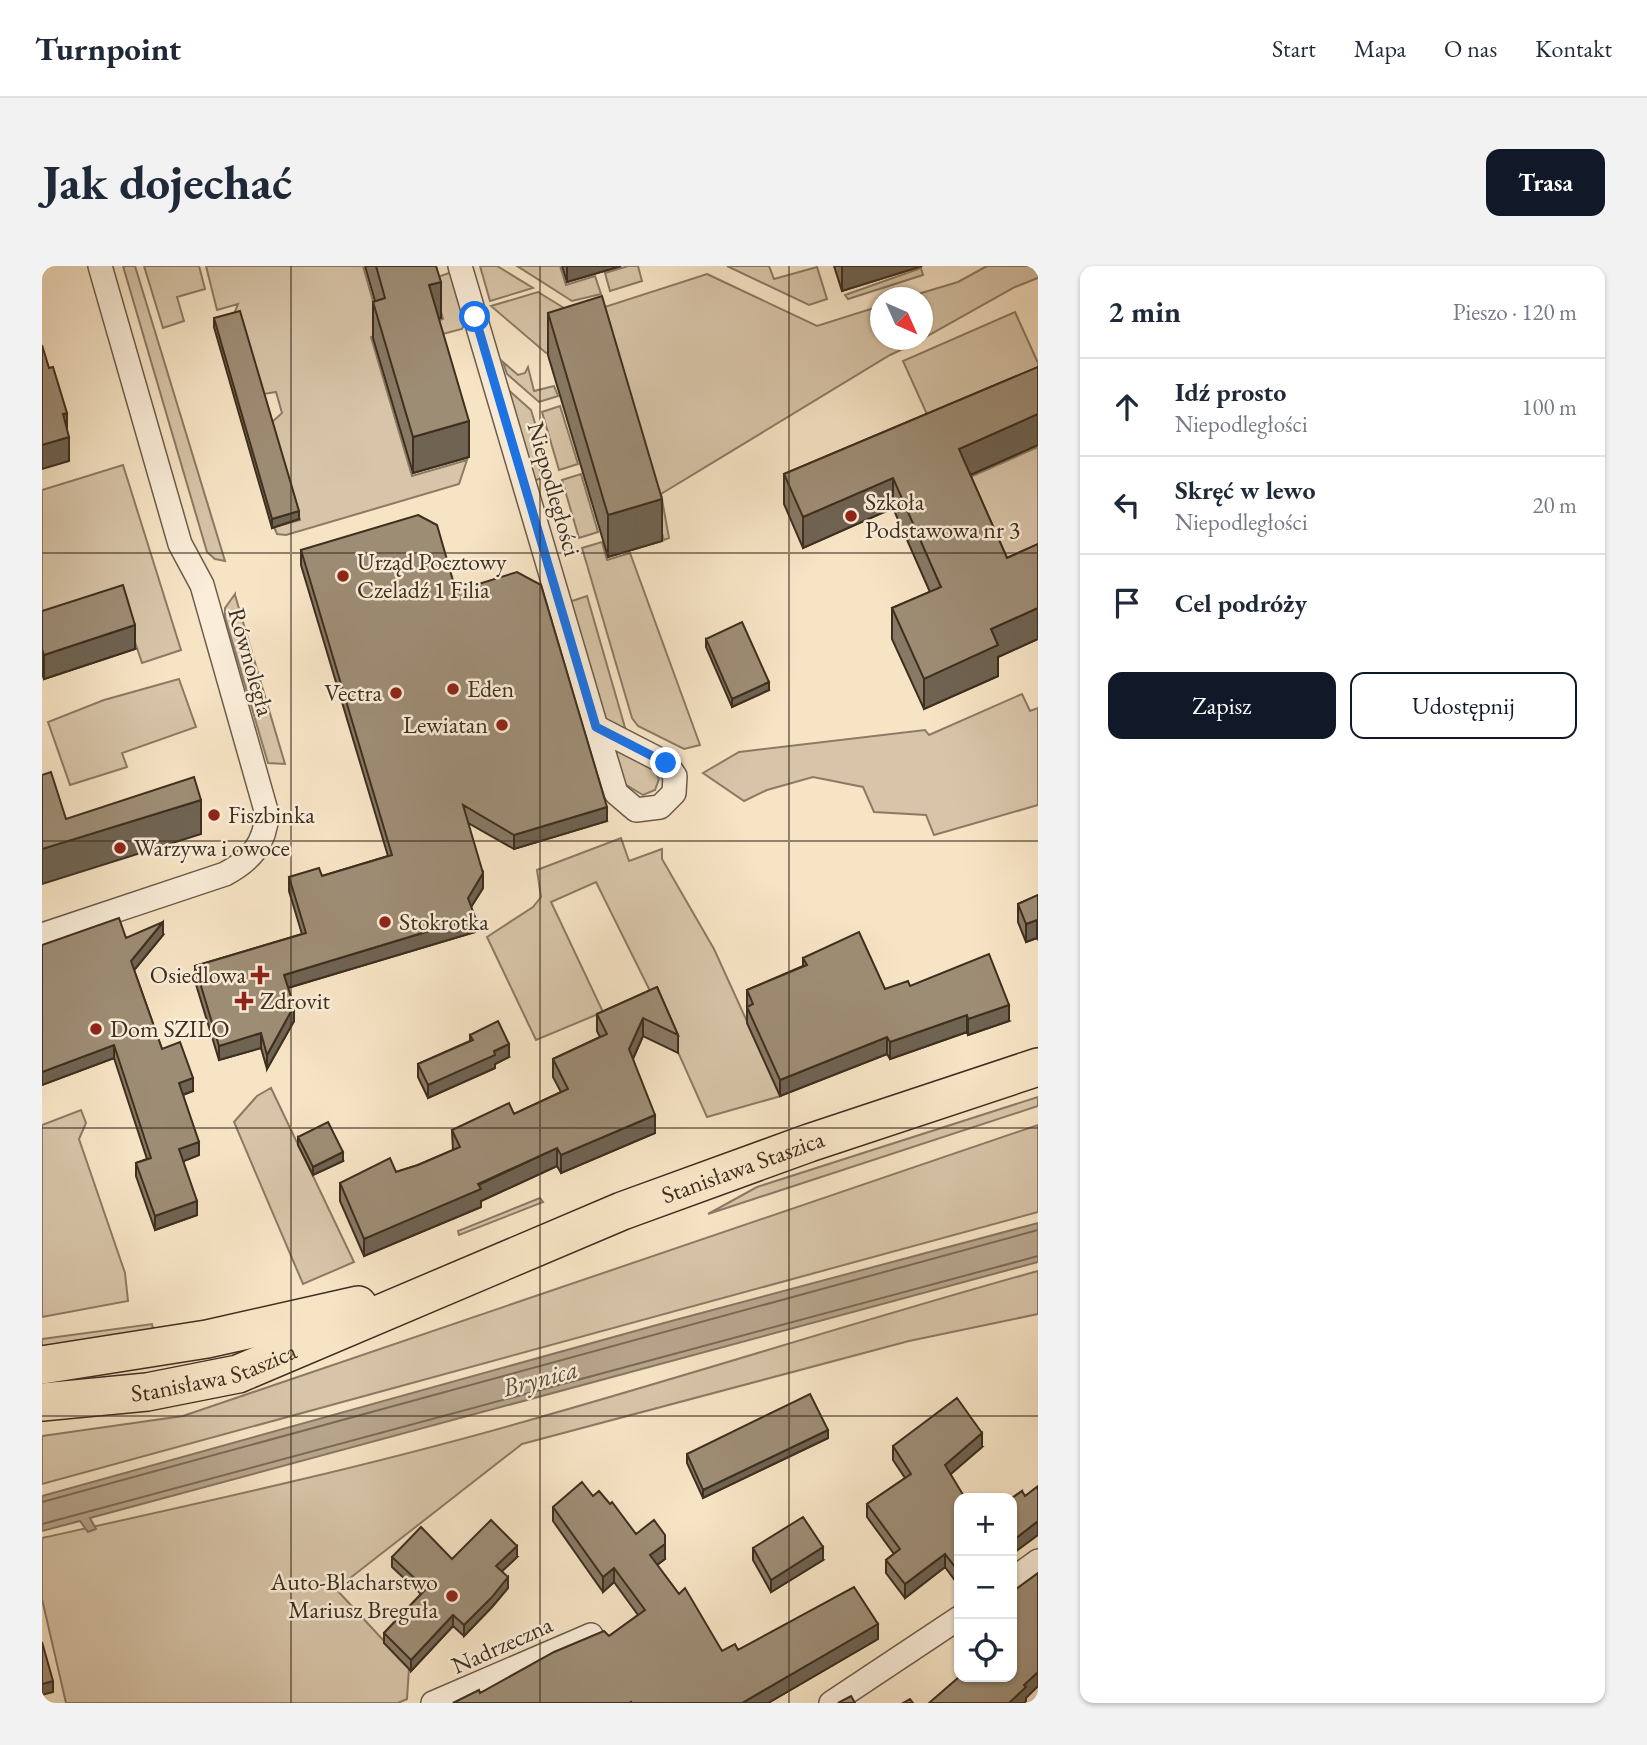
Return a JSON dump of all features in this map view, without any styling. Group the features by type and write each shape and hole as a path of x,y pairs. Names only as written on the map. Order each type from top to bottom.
{"main road":[{"name":"Stanisława Staszica","path":"42,1402 148,1392 237,1374 568,1233 670,1193 1038,1067"},
{"name":"Stanisława Staszica","path":"42,1365 208,1339 455,1283"}],"street":[{"name":"Równoległa","path":"42,935 225,874 243,864 257,849 265,834 267,814 202,585 180,544 100,266"},
{"name":"Niepodległości","path":"460,266 596,727"},
{"path":"1017,1577 1038,1562"},
{"path":"831,1703 957,1619"},
{"name":"Nadrzeczna","path":"433,1703 590,1634"}],"shaded area":[{"path":"123,266 135,266 225,561 215,559 207,552"},
{"path":"144,266 199,266 205,289 177,297 184,321 163,328"},
{"path":"206,266 363,266 382,333 371,337 412,476 467,460 459,484 286,535 277,534 274,527 300,520 271,423 282,413 276,392 264,394 234,314 238,304 217,310"},
{"path":"480,266 497,266 533,288 490,301"},
{"path":"517,266 560,266 566,285 595,276 601,294 572,301"},
{"path":"638,266 642,281 610,291 605,273"},
{"path":"727,266 769,266 774,279 817,267 827,299 809,305"},
{"path":"987,266 1038,266 1038,278 1015,287 933,333 933,290 958,282"},
{"path":"921,268 923,275 886,287 870,287 870,292 848,299 845,295"},
{"path":"452,272 467,319 462,329 435,336 432,323 443,319 432,279"},
{"path":"707,274 817,326 870,309 870,350 901,350 661,494 669,538 664,540 604,335 546,353 491,306 538,292 577,316"},
{"path":"1015,312 1038,363 1038,373 930,421 903,361"},
{"path":"503,362 518,375 525,373 528,367 534,391 554,386 558,396 539,402 507,374"},
{"path":"504,386 531,410 551,475 533,481"},
{"path":"560,406 578,464 559,470 542,412"},
{"path":"1038,447 1038,573 1008,587 961,481"},
{"path":"123,465 181,650 142,663 122,603 42,629 42,490"},
{"path":"581,474 598,532 579,538 562,480"},
{"path":"602,542 607,560 630,553 700,745 684,749 638,726 632,718 582,548"},
{"path":"235,594 285,764 268,763 225,617 225,608"},
{"path":"587,596 626,731 604,719 569,602"},
{"path":"179,679 196,727 122,753 127,767 70,785 48,722 104,700"},
{"path":"1022,694 1030,711 1038,708 1038,805 934,835 926,815 874,812 863,787 813,777 767,790 744,801 703,773 739,752 925,730 929,735"},
{"path":"609,742 654,768 659,779 655,790 643,795 623,783"},
{"path":"621,838 629,861 662,849 662,859 714,949 781,1096 707,1117 657,1005 596,882 551,902 603,1012 536,1040 487,937 533,907 541,897 537,870"},
{"path":"271,1088 354,1262 303,1284 234,1122 257,1096"},
{"path":"1038,1097 1038,1106 708,1214 757,1187"},
{"path":"81,1110 86,1123 79,1139 125,1273 128,1301 42,1317 42,1125"},
{"path":"1038,1125 1038,1212 42,1484 42,1436 183,1416"},
{"path":"540,1198 543,1202 459,1235 458,1231"},
{"path":"1038,1271 1038,1314 909,1341 522,1444 336,1589 409,1668 407,1699 398,1703 66,1703 42,1599 42,1538 287,1483 470,1437"},
{"path":"152,1324 154,1335 42,1350 42,1339"}],"water":[{"name":"Brynica","path":"1038,1223 1038,1262 90,1518 96,1529 88,1532 80,1521 42,1531 42,1496 664,1323"}],"building":[{"path":"376,266 436,266 441,282 429,285 469,421 413,437 373,302 385,298"},
{"path":"602,296 662,499 608,515 548,313"},
{"path":"240,311 299,511 272,519 214,318"},
{"path":"42,345 49,368 53,367 67,413 63,414 69,437 42,445"},
{"path":"1038,367 1038,414 959,449 1007,558 1038,544 1038,608 991,629 998,645 924,679 892,608 941,587 893,478 803,517 784,474"},
{"name":"Eden","path":"418,515 437,525 456,591 517,572 541,585 607,807 514,835 463,805 483,873 468,898 475,917 284,975 294,1006 267,1055 261,1033 219,1046 195,966 306,933 289,877 319,868 322,876 392,855 301,550"},
{"path":"123,585 135,625 44,655 42,611"},
{"path":"742,622 769,682 732,699 706,639"},
{"path":"51,772 66,819 194,777 201,800 42,849 42,775"},
{"path":"1038,895 1038,922 1037,920 1026,924 1018,904"},
{"path":"119,918 126,938 163,922 131,961 162,1049 180,1042 193,1078 179,1083 199,1142 179,1149 197,1201 155,1216 136,1163 151,1158 114,1045 42,1072 42,945"},
{"path":"859,932 885,989 908,981 910,986 989,954 1009,1005 968,1019 967,1015 890,1042 887,1037 780,1080 747,1007 753,1004 747,990 807,965 803,958"},
{"path":"657,987 678,1035 643,1018 629,1049 655,1115 561,1155 557,1148 478,1184 481,1189 364,1239 340,1183 390,1158 396,1172 418,1165 460,1147 452,1130 509,1103 514,1114 568,1089 553,1059 607,1034 597,1014"},
{"path":"498,1021 509,1044 494,1051 495,1055 428,1085 418,1064 473,1040 470,1035"},
{"path":"328,1122 343,1152 313,1167 298,1137"},
{"path":"810,1394 828,1430 703,1490 687,1454"},
{"path":"957,1398 982,1433 945,1465 962,1493 954,1493 954,1566 945,1554 905,1584 886,1560 900,1549 867,1504 911,1474 893,1446"},
{"path":"582,1482 593,1496 599,1491 610,1504 612,1502 636,1534 654,1520 665,1535 665,1544 650,1555 679,1594 685,1588 722,1651 735,1644 738,1650 854,1587 878,1624 742,1703 453,1703 479,1690 480,1693 554,1652 604,1631 609,1636 645,1610 614,1568 603,1577 553,1507"},
{"path":"1038,1486 1038,1521 1017,1537 1017,1494 1022,1491 1025,1496"},
{"path":"803,1517 823,1547 771,1580 753,1548"},
{"path":"491,1520 517,1546 496,1566 508,1577 464,1625 453,1615 411,1660 384,1633 426,1589 392,1557 421,1527 452,1559"},
{"path":"1038,1573 1038,1672 1009,1703 929,1703 954,1681 1017,1682 1017,1588"},
{"path":"42,1642 53,1681 42,1684"},
{"path":"851,1696 855,1703 838,1703"}],"place":[{"name":"Szkoła Podstawowa nr 3","path":"851,516"},
{"name":"Urząd Pocztowy Czeladź 1 Filia","path":"343,576"},
{"name":"Eden","path":"453,689"},
{"name":"Vectra","path":"396,693"},
{"name":"Lewiatan","path":"502,725"},
{"name":"Fiszbinka","path":"214,815"},
{"name":"Warzywa i owoce","path":"120,848"},
{"name":"Stokrotka","path":"385,922"},
{"name":"Osiedlowa","path":"260,975"},
{"name":"Zdrovit","path":"244,1001"},
{"name":"Dom SZILO","path":"96,1029"},
{"name":"Auto-Blacharstwo Mariusz Breguła","path":"452,1596"}],"route":[{"path":"475,317 596,727 666,763"}]}
